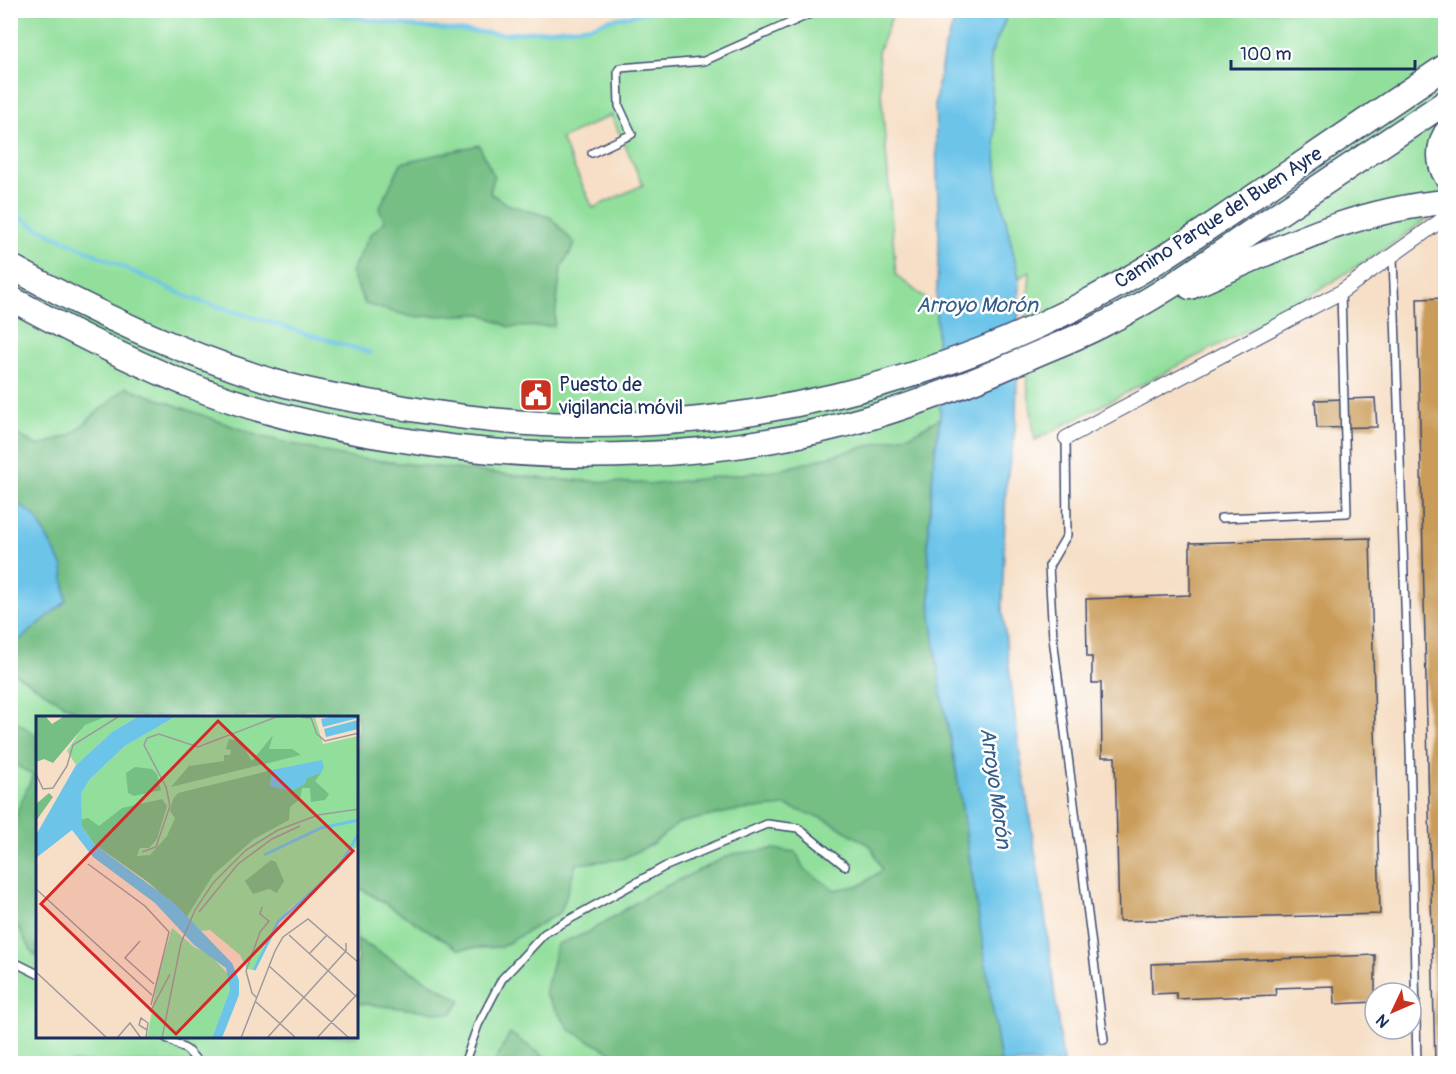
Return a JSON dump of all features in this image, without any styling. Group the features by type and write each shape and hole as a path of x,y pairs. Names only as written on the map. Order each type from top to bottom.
{"highway":[{"name":"Camino Parque del Buen Ayre","path":"10,266 64,296 147,334 246,372 338,398 455,416 582,425 665,422 749,412 835,397 936,367 1074,308 1181,247 1446,66"},
{"name":"Camino Parque del Buen Ayre","path":"10,298 143,365 209,393 331,429 507,453 584,455 687,451 808,433 873,417 935,397 1110,321 1179,281 1446,102"},
{"path":"1446,133 1440,149 1440,160 1446,176"},
{"path":"1110,321 1334,226 1390,209 1422,203 1446,202"}],"street":[{"path":"1066,438 1341,292 1446,217"}],"lane":[{"path":"592,153 632,134 619,106 618,71 620,68 704,61 819,10"},
{"path":"1393,254 1410,737 1417,1064"},
{"path":"1221,518 1347,513 1341,292"},
{"path":"1066,438 1067,536 1049,566 1053,638 1104,1040"},
{"path":"464,1064 478,1024 502,979 545,933 664,867 767,824 798,828 845,866"},
{"path":"10,960 36,973"},
{"path":"166,1038 187,1050 200,1064"}],"green space":[{"path":"26,10 306,10 419,27 504,34 592,26 607,20 658,11 894,11 878,52 896,275 936,307 940,418 934,459 928,540 931,615 941,693 956,769 1001,1063 11,1063 11,647 16,645 35,516 11,499 11,15","holes":["611,115 643,185 593,208 561,139"]},
{"path":"1009,11 1445,11 1445,206 1385,249 1290,308 1035,440 1024,360 1030,271 1019,278 998,186 990,56"},
{"path":"479,145 494,176 490,193 507,204 550,217 575,244 561,268 554,326 509,327 482,314 412,317 365,304 351,272 370,235 385,221 379,209 401,163"},
{"path":"126,387 259,436 345,457 548,479 656,484 783,469 912,434 940,418 934,459 928,540 931,615 941,693 956,769 1001,1063 630,1063 570,1030 545,994 557,944 587,933 650,894 732,854 773,849 796,852 804,869 835,890 861,885 882,870 871,846 827,820 786,806 733,811 679,823 652,844 622,859 576,864 561,912 501,947 458,949 358,887 358,716 82,716 11,671 11,647 66,601 63,567 35,516 11,499 11,431 38,446 71,435"},
{"path":"11,718 36,735 36,956 11,915 10,828 33,775 16,765 11,766"},
{"path":"358,940 461,1001 451,1014 358,1003"},
{"path":"510,1033 554,1063 494,1063"}],"water":[{"name":"Arroyo Morón","path":"958,11 1009,11 990,56 998,186 1019,278 1016,423 1006,486 1002,608 1017,734 1046,922 1063,1063 1001,1063 956,769 941,693 931,615 928,540 934,459 940,418 936,307 939,238 935,102 944,50"},
{"path":"11,499 35,516 63,567 66,601 11,647"}],"building":[{"path":"1446,298 1446,1064 1435,1064 1417,299"},
{"path":"1375,398 1377,427 1317,428 1315,400"},
{"path":"1370,538 1380,914 1119,921 1115,757 1102,757 1101,683 1092,683 1092,657 1087,657 1086,599 1190,595 1190,543"},
{"path":"1375,955 1375,981 1363,981 1363,1003 1335,1004 1334,986 1275,988 1276,995 1177,999 1176,993 1152,994 1151,964"}],"waterway":[{"path":"10,15 26,10"},
{"path":"306,10 419,27 504,34 592,26 607,20 658,10"},
{"path":"10,210 34,226 190,298 371,353"}],"place":[{"name":"Puesto de vigilancia móvil","path":"536,395"}]}
